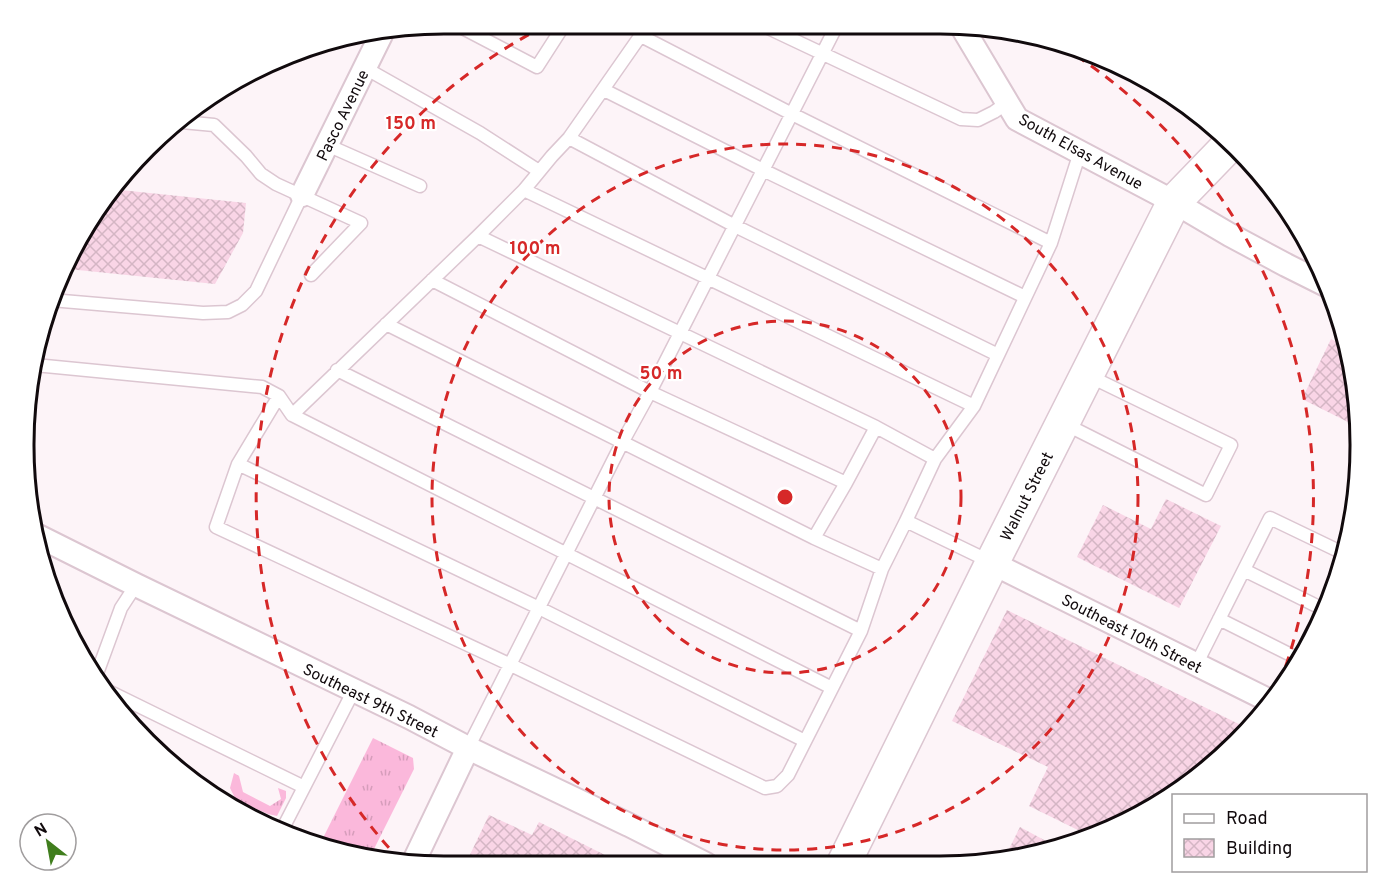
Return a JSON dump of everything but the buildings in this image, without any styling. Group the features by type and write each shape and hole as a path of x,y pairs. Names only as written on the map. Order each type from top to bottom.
{"main road":[{"name":"Walnut Street","path":"847,856 1174,202 1225,150"}],"street":[{"name":"South Elsas Avenue","path":"967,35 1017,119 1315,279"},
{"name":"Pasco Avenue","path":"302,195 378,40"},
{"name":"Southeast 9th Street","path":"45,540 690,856"},
{"name":"Southeast 10th Street","path":"992,563 1264,698"},
{"path":"416,855 468,748"}],"lane":[{"path":"475,34 537,66 558,34"},
{"path":"292,415 524,190 569,138 643,34"},
{"path":"650,34 792,114 1051,243"},
{"path":"781,34 961,119 978,120 1007,103"},
{"path":"468,748 832,34"},
{"path":"365,68 480,133 539,171"},
{"path":"604,90 1025,297"},
{"path":"190,123 214,125 261,174 361,223 311,275"},
{"path":"569,138 735,226 998,355"},
{"path":"327,145 420,186"},
{"path":"279,396 238,464 216,527 511,665 765,788 777,786 788,775 861,631 882,569 935,459 974,406 1051,243 1080,152"},
{"path":"524,190 974,406"},
{"path":"61,301 203,313 228,312 242,305 256,291 302,195"},
{"path":"478,236 876,428 935,459"},
{"path":"432,280 650,392 846,483"},
{"path":"386,324 814,538 882,569"},
{"path":"42,366 262,387 279,396 292,415 832,688"},
{"path":"337,370 861,631"},
{"path":"1062,423 1206,495 1231,445 1087,375"},
{"path":"814,538 876,428"},
{"path":"238,464 539,608 805,741"},
{"path":"1196,665 1270,518 1337,550"},
{"path":"906,521 992,563"},
{"path":"1244,570 1317,606"},
{"path":"100,666 121,608 136,585"},
{"path":"1219,619 1292,656"},
{"path":"286,823 354,690"},
{"path":"122,699 304,787"}],"green space":[{"path":"373,738 413,758 414,769 374,849 323,837"},
{"path":"234,773 239,776 243,792 270,806 281,799 278,788 286,791 286,798 277,816 240,801 235,798 230,788"}]}
